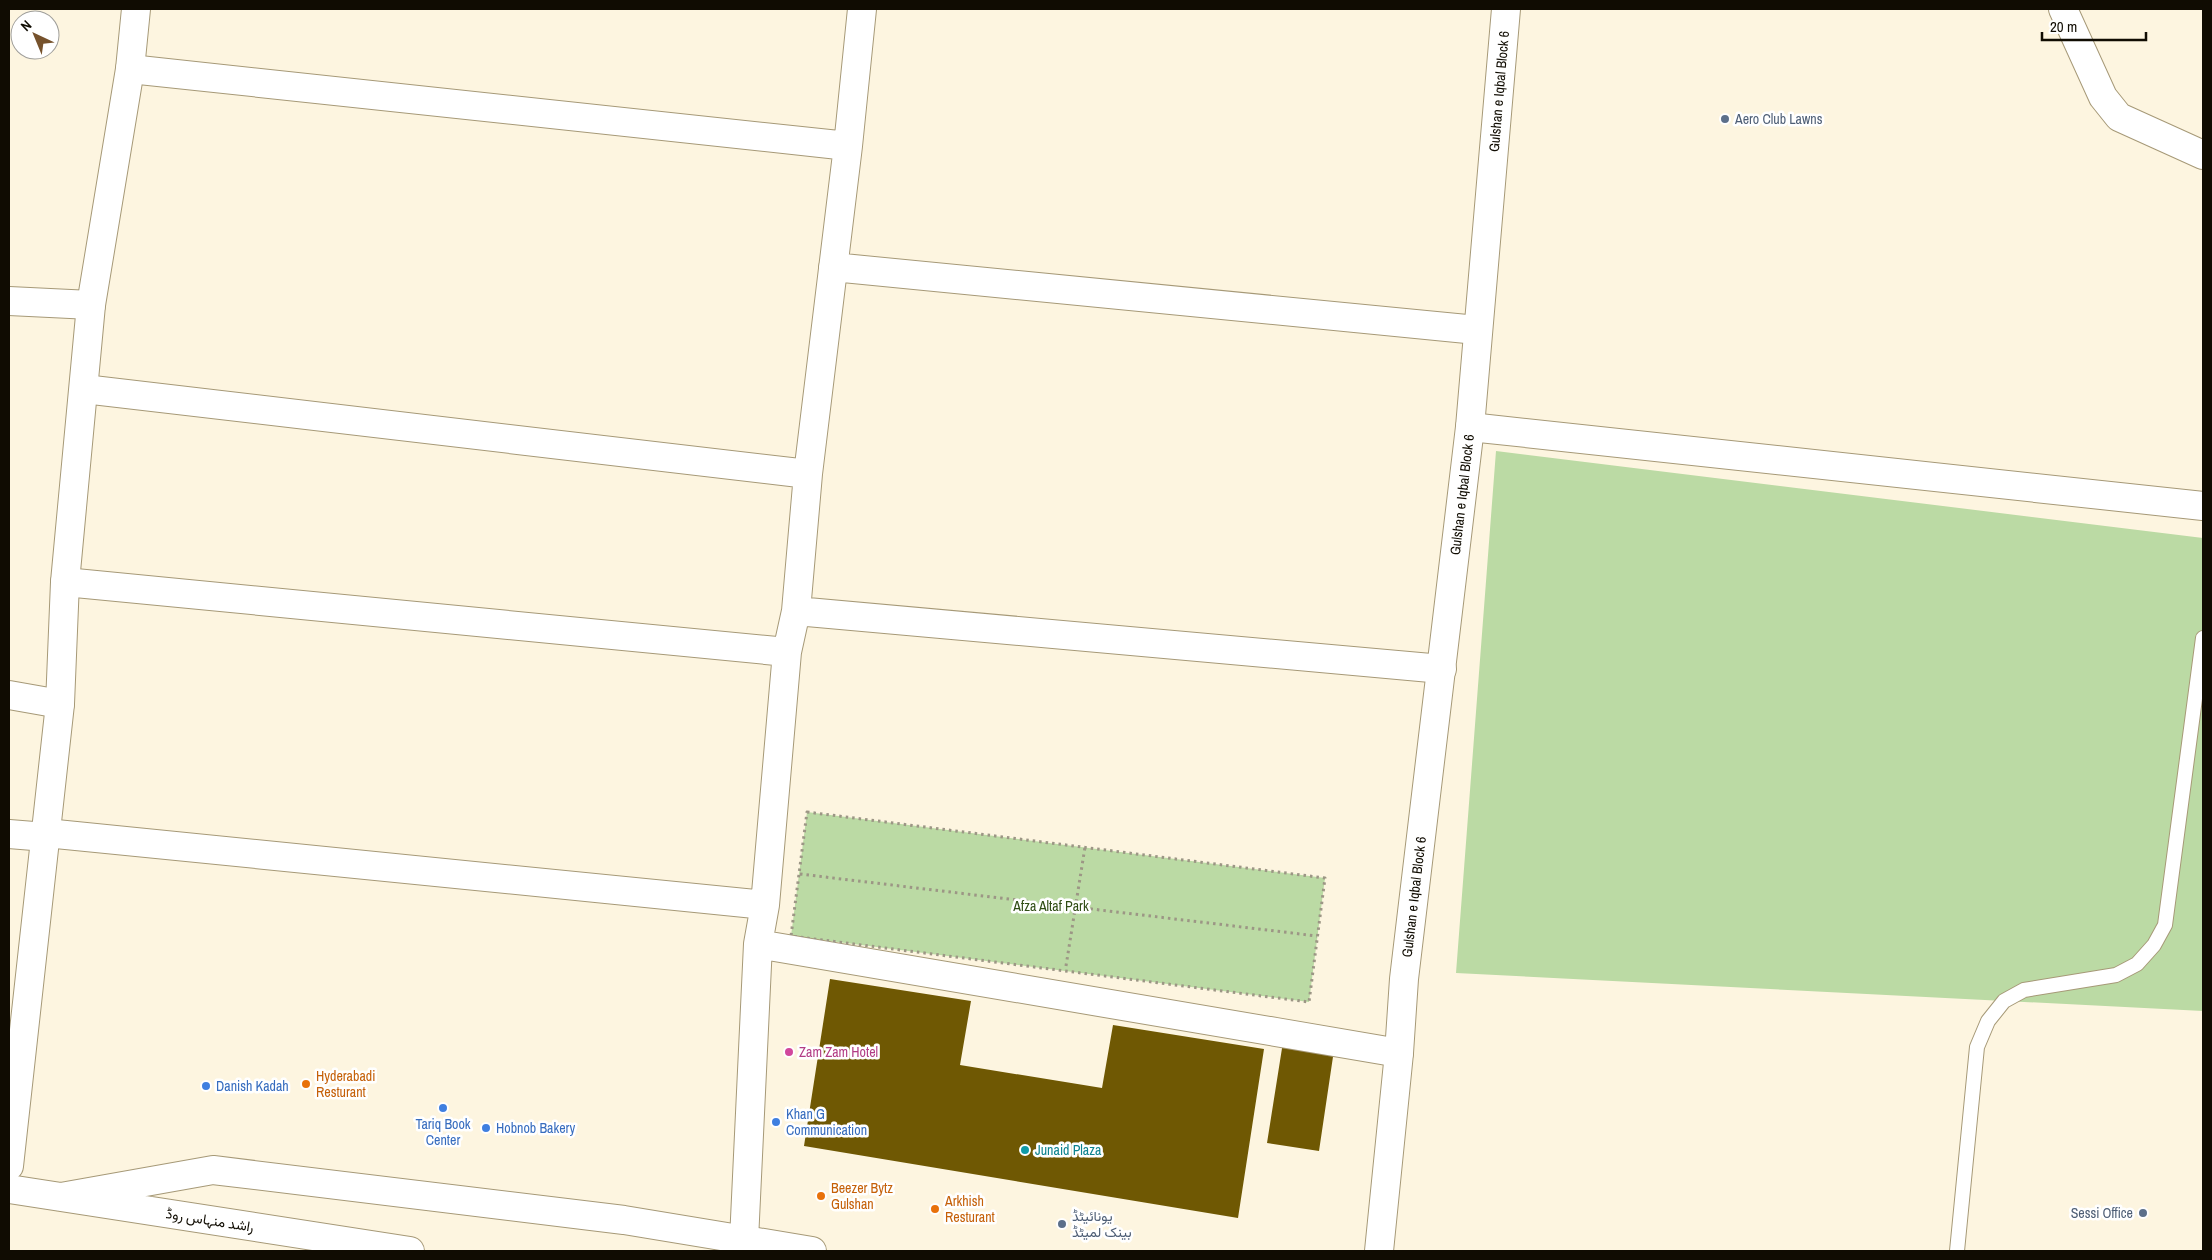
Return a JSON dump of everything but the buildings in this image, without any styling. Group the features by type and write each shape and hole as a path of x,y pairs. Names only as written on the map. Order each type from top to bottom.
{"street":[{"path":"9,1166 11,1121 60,704 65,582 91,305 130,69 136,9"},
{"path":"744,1240 758,944 765,905 787,652 796,611 808,474 848,146 862,9"},
{"name":"Gulshan e Iqbal Block 6","path":"1379,1251 1399,1053 1404,979 1470,427 1506,9"},
{"path":"2063,9 2103,97 2119,117 2203,155"},
{"path":"130,69 848,146"},
{"path":"833,267 1478,330"},
{"path":"9,301 91,305"},
{"path":"84,389 808,474"},
{"path":"1470,427 2203,506"},
{"path":"65,582 787,652"},
{"path":"796,611 1442,669"},
{"path":"9,695 60,704"},
{"path":"9,834 46,835 765,905"},
{"path":"758,944 1399,1053"},
{"path":"62,1197 213,1170 624,1220 812,1251"},
{"name":"راشد منہاس روڈ","path":"9,1189 410,1251"}],"lane":[{"path":"1957,1251 1977,1048 1988,1021 2004,1001 2024,990 2116,976 2137,964 2154,945 2165,925 2203,638"}],"path":[{"path":"807,812 1325,878 1308,1002 791,936 799,874 807,812"},
{"path":"1066,971 1085,847"},
{"path":"799,874 1318,936"}],"green space":[{"path":"1496,451 2203,538 2203,1011 1456,973"},
{"name":"Afza Altaf Park","path":"807,812 1325,878 1309,1002 791,936"}],"place":[{"name":"Aero Club Lawns","path":"1725,119"},
{"name":"Zam Zam Hotel","path":"789,1052"},
{"name":"Hyderabadi Resturant","path":"306,1084"},
{"name":"Danish Kadah","path":"206,1086"},
{"name":"Tariq Book Center","path":"443,1108"},
{"name":"Khan G Communication","path":"776,1122"},
{"name":"Hobnob Bakery","path":"486,1128"},
{"name":"Junaid Plaza","path":"1025,1150"},
{"name":"Beezer Bytz Gulshan","path":"821,1196"},
{"name":"Arkhish Resturant","path":"935,1209"},
{"name":"Sessi Office","path":"2143,1213"},
{"name":"یونائیٹڈ بینک لمیٹڈ","path":"1062,1224"}]}
